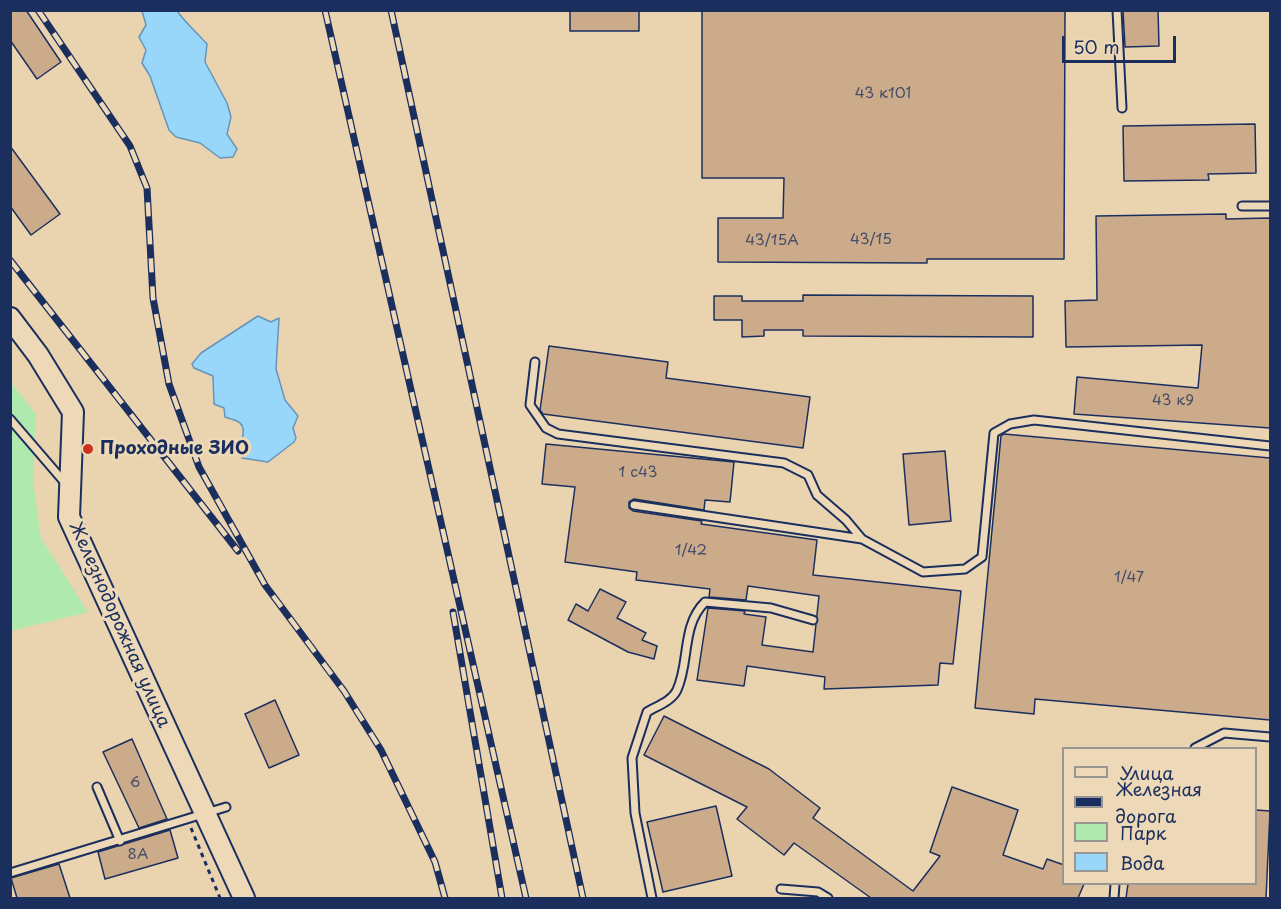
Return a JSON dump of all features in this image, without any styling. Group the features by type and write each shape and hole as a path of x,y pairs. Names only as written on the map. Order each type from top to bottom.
{"street":[{"name":"Железнодорожная улица","path":"10,318 38,355 73,412 69,517 196,818 244,898"}],"lane":[{"path":"1118,10 1122,108"},
{"path":"1242,206 1270,206"},
{"path":"535,362 530,405 546,428 558,434 784,463 807,475 817,495 846,520 862,539"},
{"path":"10,419 69,488"},
{"path":"634,505 862,539 923,572 965,569 982,557 994,433 1010,424 1034,420 1270,446"},
{"path":"652,898 635,813 632,758 647,712 667,701 677,690 695,612 705,602 771,608 813,620"},
{"path":"1197,747 1224,733 1270,737"},
{"path":"98,787 120,841"},
{"path":"10,873 226,807"},
{"path":"781,889 818,892 828,898"}],"path":[{"path":"196,818 220,898"}],"green space":[{"path":"10,381 36,414 33,481 41,538 88,612 11,631"}],"water":[{"path":"142,11 177,11 207,44 205,62 227,103 231,117 227,134 237,149 233,157 220,158 200,143 176,137 169,130 150,76 142,63 146,50 139,37 146,25"},
{"path":"258,316 271,322 279,318 276,369 285,400 298,416 293,428 296,438 294,442 268,462 242,458 240,449 243,431 240,423 225,417 224,408 214,404 213,376 194,368 192,364 201,353"}],"building":[{"path":"10,10 26,10 61,62 37,79 10,40"},
{"path":"570,10 639,10 639,31 570,31"},
{"path":"702,10 1065,10 1064,259 927,259 927,263 718,262 718,218 783,218 784,178 702,178"},
{"path":"1123,10 1158,10 1159,46 1125,47"},
{"path":"1255,124 1256,173 1208,174 1209,180 1124,181 1123,126"},
{"path":"10,146 60,214 31,235 10,206"},
{"path":"1226,214 1226,219 1270,218 1270,428 1074,414 1077,377 1198,388 1202,345 1066,347 1065,301 1097,300 1096,216"},
{"path":"803,295 1033,296 1033,337 803,336 803,330 764,330 764,336 742,337 742,320 714,320 714,296 742,296 742,301 803,301"},
{"path":"549,346 668,362 666,378 810,397 803,448 543,414 540,410"},
{"path":"1004,434 1270,458 1270,720 1035,699 1034,714 975,708 1001,436"},
{"path":"546,444 734,462 730,502 705,500 704,510 634,499 629,502 629,508 633,511 702,521 701,524 817,540 813,575 961,591 953,664 940,663 938,685 824,689 825,677 747,666 744,686 697,680 708,608 745,611 744,614 766,617 762,645 813,652 819,596 748,586 746,600 709,597 710,589 636,580 637,572 565,562 575,487 542,484"},
{"path":"945,451 951,521 909,525 903,454"},
{"path":"600,589 626,602 617,618 646,633 642,640 657,646 654,659 628,652 568,620 576,604 588,611"},
{"path":"275,700 299,755 269,768 245,714"},
{"path":"664,716 769,769 820,808 813,818 913,891 940,856 930,852 952,787 1018,810 1003,855 1043,869 1047,859 1062,864 1062,885 1084,885 1078,898 871,898 794,843 784,855 737,819 747,807 644,755"},
{"path":"132,739 167,819 139,828 103,752"},
{"path":"716,806 732,876 663,892 647,822"},
{"path":"1257,810 1270,811 1266,898 1126,898 1128,885 1257,885"},
{"path":"170,830 178,858 105,879 98,852"},
{"path":"59,864 70,898 17,898 11,878"}],"railway":[{"path":"38,10 130,146 147,188 153,298 169,384 199,467 265,585 344,691 381,750 435,862 445,898"},
{"path":"325,10 526,898"},
{"path":"391,10 583,898"},
{"path":"10,260 238,551"},
{"path":"453,612 502,898"}],"place":[{"name":"Проходные ЗИО","path":"88,449"}]}
